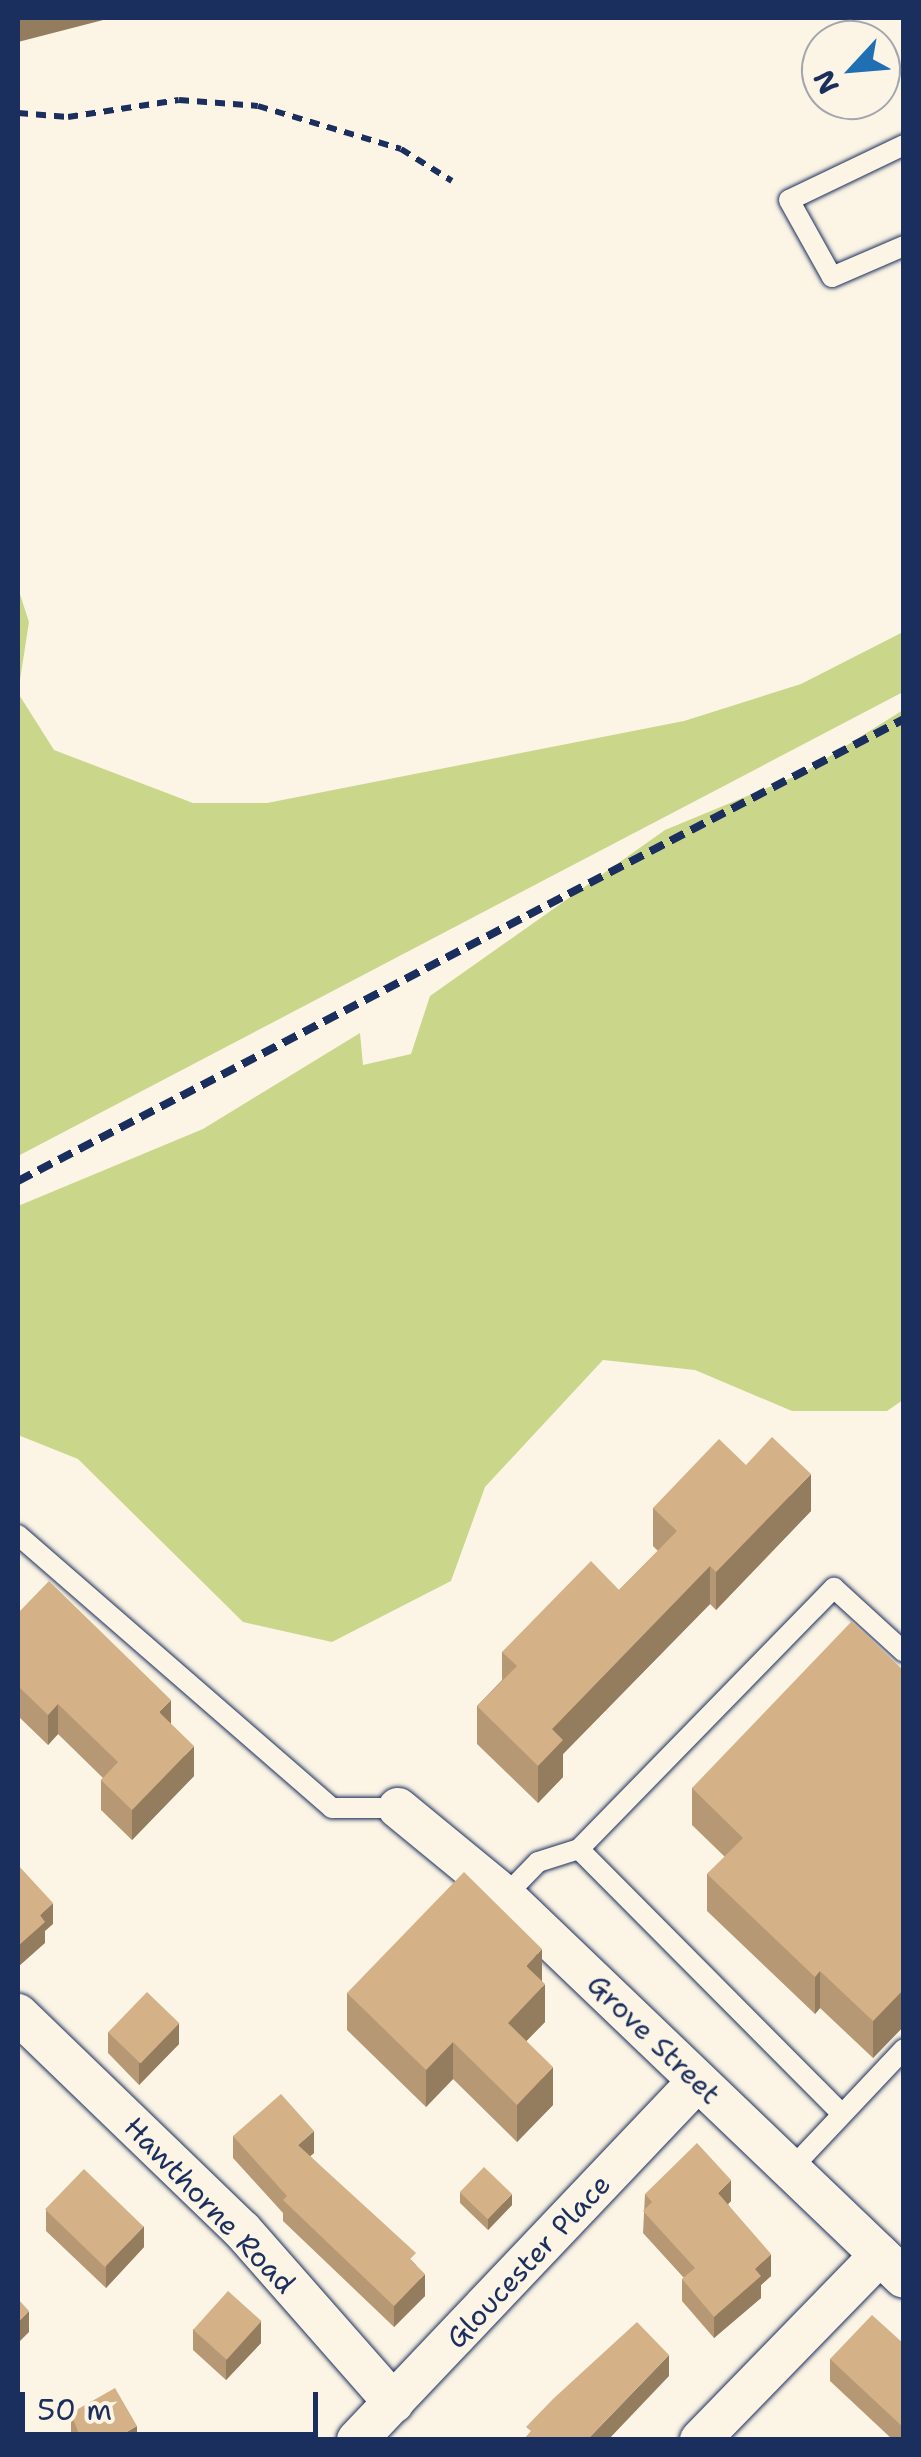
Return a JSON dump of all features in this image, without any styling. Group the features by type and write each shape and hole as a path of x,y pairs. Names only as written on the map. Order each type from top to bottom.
{"street":[{"name":"Grove Street","path":"398,1808 505,1896 892,2267"},
{"name":"Hawthorne Road","path":"18,2014 242,2230 394,2404"},
{"name":"Gloucester Place","path":"357,2440 698,2081"},
{"path":"700,2440 892,2267"}],"lane":[{"path":"904,145 789,200 832,277 904,246"},
{"path":"18,1535 332,1808 398,1808"},
{"path":"505,1896 538,1862 579,1849 834,1588 904,1652"},
{"path":"579,1849 842,2114"},
{"path":"790,2170 904,2049"}],"path":[{"path":"18,113 68,117 179,100 258,106 385,143 452,181"}],"green space":[{"path":"18,588 29,622 18,693"},
{"path":"903,632 903,692 18,1156 18,693 54,750 193,803 267,803 684,721 801,684"},
{"path":"903,710 903,1400 887,1411 792,1411 695,1370 603,1360 485,1487 451,1581 332,1642 243,1622 78,1459 18,1435 18,1206 203,1129 360,1033 363,1065 411,1054 430,996 665,830 803,773"}],"building":[{"path":"772,1437 811,1474 716,1572 710,1566 552,1729 563,1740 538,1766 477,1706 517,1666 502,1652 591,1561 619,1590 677,1531 653,1508 719,1439 746,1465"},
{"path":"49,1581 171,1700 159,1712 194,1746 132,1810 101,1780 118,1762 58,1704 48,1715 18,1686 18,1613"},
{"path":"852,1621 904,1671 904,1989 873,2021 820,1971 815,1977 707,1874 743,1838 692,1788"},
{"path":"18,1865 53,1903 40,1915 45,1922 18,1946"},
{"path":"464,1872 542,1949 526,1966 545,1984 508,2023 553,2067 517,2105 453,2042 426,2070 347,1993"},
{"path":"147,1992 179,2023 140,2064 108,2032"},
{"path":"281,2094 314,2131 298,2145 416,2253 410,2259 425,2274 394,2306 283,2200 287,2196 233,2136"},
{"path":"697,2143 731,2180 718,2193 771,2254 755,2269 761,2276 714,2317 682,2279 695,2268 643,2211 652,2202 645,2194"},
{"path":"484,2167 512,2194 488,2219 460,2192"},
{"path":"84,2169 144,2227 105,2267 45,2209"},
{"path":"228,2291 261,2321 227,2360 193,2330"},
{"path":"18,2299 29,2311 18,2322"},
{"path":"872,2315 904,2344 904,2428 830,2359"},
{"path":"637,2322 669,2355 587,2440 523,2440 531,2431 526,2427 553,2399"},
{"path":"115,2388 137,2426 123,2434 127,2440 81,2440 71,2413"}],"railway":[{"path":"18,1181 904,719"}]}
